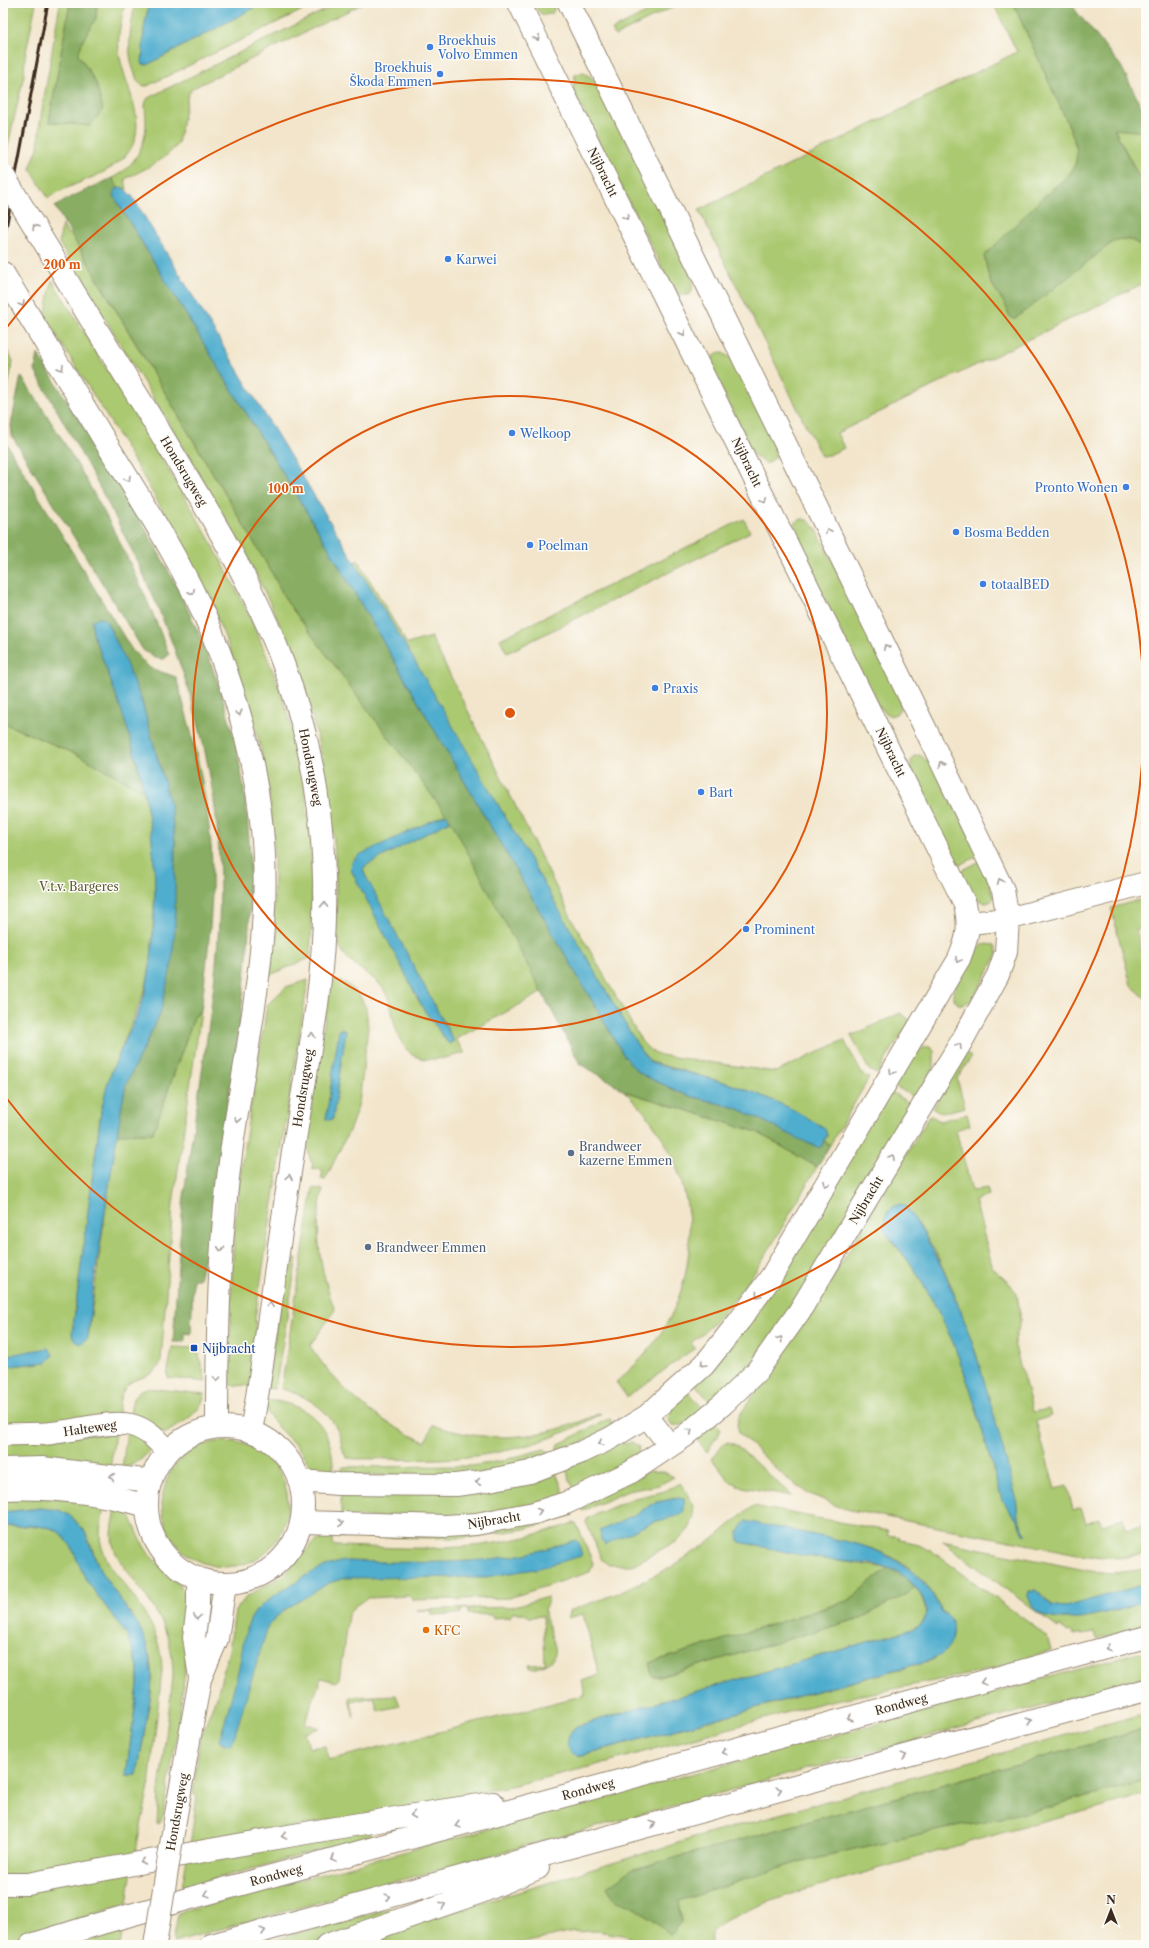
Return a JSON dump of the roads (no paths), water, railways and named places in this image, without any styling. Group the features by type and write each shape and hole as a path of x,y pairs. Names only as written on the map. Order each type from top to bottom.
{"main road":[{"name":"Nijbracht","path":"300,1481 338,1484 456,1485 479,1482 530,1472 564,1460 611,1438 647,1416 704,1365 740,1320 771,1277 959,959 968,938 969,923 965,904 519,3"},
{"name":"Nijbracht","path":"302,1522 446,1526 476,1524 534,1513 573,1501 602,1488 631,1472 670,1446 723,1404 757,1371 799,1312 963,1039 998,975 1006,952 1008,919 1005,897 998,877 975,834 924,726 569,3"},
{"name":"Hondsrugweg","path":"3,175 94,327 206,508 254,597 278,651 298,706 313,769 321,813 324,854 324,934 317,1005 288,1180 251,1431"},
{"path":"3,273 165,540 209,627 236,699 252,760 262,830 264,884 262,944 243,1081 232,1144 221,1238 217,1427"},
{"path":"969,923 1008,919 1146,883"},
{"path":"647,1416 670,1446"},
{"name":"Halteweg","path":"3,1435 51,1433 116,1424 130,1425 141,1428 155,1438 168,1452"},
{"path":"217,1427 234,1427 251,1431 272,1442 289,1459 300,1481 304,1502 302,1522 294,1542 282,1559 265,1572 246,1580 225,1583 198,1578 178,1567 162,1550 151,1529 147,1506 151,1481 158,1466 168,1452 187,1437 198,1431 217,1427"},
{"path":"3,1469 42,1468 151,1481"},
{"path":"3,1489 33,1487 112,1497 147,1506"},
{"name":"Hondsrugweg","path":"198,1578 198,1606 194,1637 200,1679"},
{"name":"Hondsrugweg","path":"154,1945 200,1679 217,1639 225,1583"},
{"name":"Rondweg","path":"32,1945 102,1922 590,1788 1146,1638"},
{"path":"211,1945 1146,1690"},
{"path":"3,1884 28,1884 190,1852 337,1826 590,1788"},
{"path":"327,1945 481,1892 616,1834"}],"water":[{"path":"149,3 263,3 147,65 142,64 144,29"},
{"path":"122,187 132,196 419,668 641,1051 651,1063 727,1083 753,1092 790,1108 825,1128 827,1135 820,1148 737,1108 686,1095 645,1076 637,1071 623,1054 328,547 115,198 114,190"},
{"path":"99,618 105,619 141,699 170,803 175,842 175,929 172,963 160,1014 126,1084 94,1281 88,1338 81,1344 76,1342 72,1335 101,1111 110,1076 143,1000 146,989 149,975 153,933 155,893 149,817 132,743 93,634 92,620"},
{"path":"446,814 450,821 365,866 363,871 454,1041 449,1044 424,1010 351,870 352,862 359,855"},
{"path":"342,1029 346,1031 333,1119 329,1120 326,1119 339,1030"},
{"path":"900,1204 906,1206 927,1239 945,1274 960,1310 996,1422 1016,1497 1018,1518 1026,1534 1023,1534 1019,1523 1002,1500 971,1391 952,1340 935,1305 913,1267 884,1230 885,1217 892,1208"},
{"path":"48,1348 53,1354 47,1362 3,1367 3,1356"},
{"path":"678,1498 684,1499 685,1503 681,1515 653,1522 606,1544 601,1540 600,1531 657,1502"},
{"path":"41,1508 59,1510 69,1515 84,1530 101,1572 139,1626 147,1645 152,1677 151,1693 137,1775 126,1775 138,1686 138,1666 127,1635 86,1580 71,1546 59,1532 51,1528 37,1526 3,1526 3,1512"},
{"path":"746,1521 853,1543 867,1547 894,1559 917,1576 934,1598 941,1612 951,1620 954,1632 950,1644 940,1655 934,1659 924,1662 582,1755 571,1753 568,1740 573,1730 577,1726 913,1629 919,1626 924,1620 926,1614 925,1605 920,1593 911,1582 896,1571 879,1565 812,1557 739,1542 738,1532"},
{"path":"576,1540 581,1547 581,1556 535,1569 486,1577 345,1578 329,1583 281,1612 268,1626 232,1744 228,1745 221,1742 220,1738 239,1667 244,1639 251,1618 259,1608 284,1589 318,1569 345,1561 426,1562 487,1560 524,1554"},
{"path":"1146,1584 1146,1601 1080,1618 1062,1619 1046,1616 1035,1609 1029,1595 1030,1592 1036,1590 1051,1605 1065,1607"}],"railway":[{"path":"3,244 48,3"}],"place":[{"name":"Broekhuis Volvo Emmen","path":"430,47"},
{"name":"Broekhuis Škoda Emmen","path":"440,74"},
{"name":"Karwei","path":"448,259"},
{"name":"Welkoop","path":"512,433"},
{"name":"Pronto Wonen","path":"1126,487"},
{"name":"Bosma Bedden","path":"956,532"},
{"name":"Poelman","path":"530,545"},
{"name":"totaalBED","path":"983,584"},
{"name":"Praxis","path":"655,688"},
{"name":"Bart","path":"701,792"},
{"name":"Prominent","path":"746,929"},
{"name":"Brandweer kazerne Emmen","path":"571,1153"},
{"name":"Brandweer Emmen","path":"368,1247"},
{"name":"Nijbracht","path":"194,1348"},
{"name":"KFC","path":"426,1630"}],"park label":[{"name":"V.t.v. Bargeres","path":"79,886"}]}
